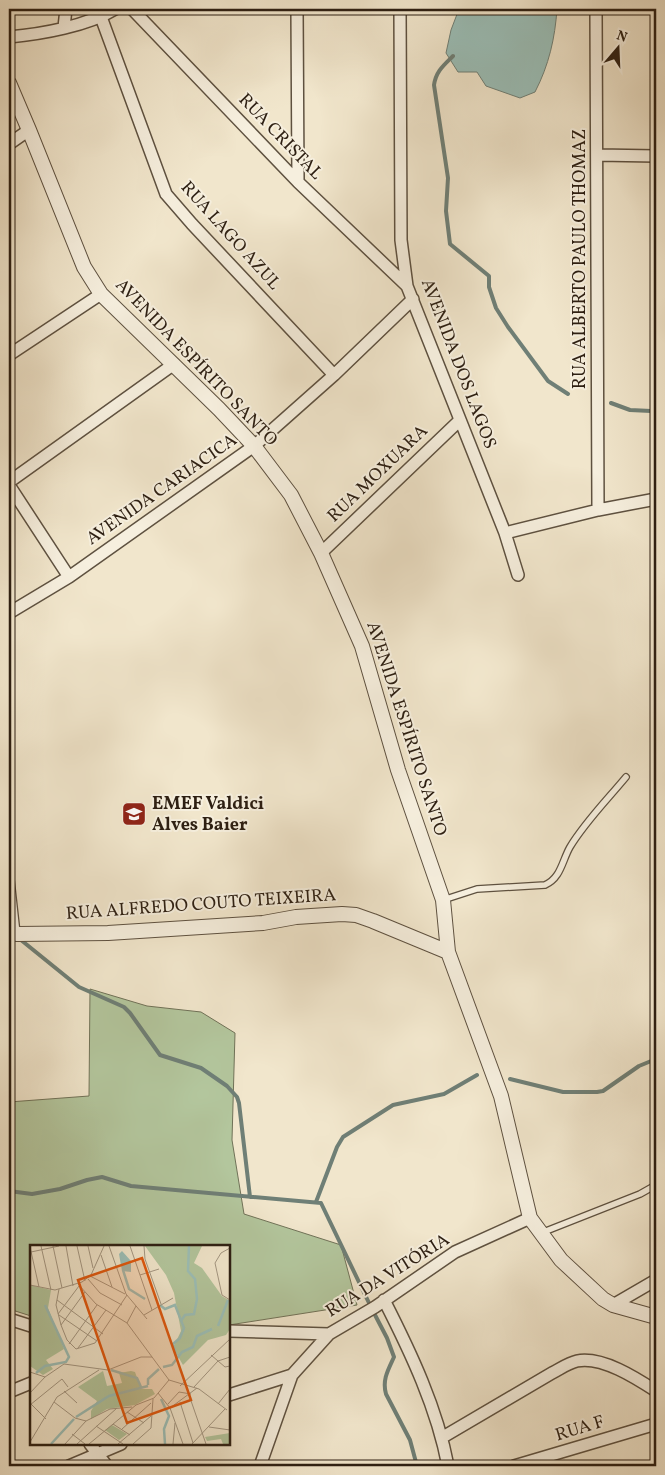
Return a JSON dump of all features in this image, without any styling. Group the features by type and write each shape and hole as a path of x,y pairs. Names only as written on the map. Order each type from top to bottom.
{"street":[{"path":"64,27 66,9"},
{"path":"9,37 37,33 102,17 115,9"},
{"name":"RUA CRISTAL","path":"132,9 298,182 407,286"},
{"path":"297,9 298,182"},
{"name":"AVENIDA DOS LAGOS","path":"400,9 401,240 407,286 505,533 518,575"},
{"name":"RUA ALBERTO PAULO THOMAZ","path":"596,9 598,510"},
{"name":"RUA LAGO AZUL","path":"102,17 166,194 334,375"},
{"name":"AVENIDA ESPÍRITO SANTO","path":"9,83 84,267 102,294 254,446 291,495 321,553 362,646 398,770 443,900 448,952 501,1096 530,1218 540,1234 576,1275 603,1299 613,1304 656,1316"},
{"path":"9,144 29,130"},
{"path":"598,155 656,156"},
{"path":"9,355 102,294"},
{"name":"AVENIDA CARIACICA","path":"9,613 69,577 254,446 334,375 413,299"},
{"path":"69,577 9,484 174,364"},
{"name":"RUA MOXUARA","path":"321,553 460,420"},
{"path":"505,533 598,510 656,499"},
{"name":"RUA ALFREDO COUTO TEIXEIRA","path":"13,933 108,933 262,923 296,917 342,914 373,921 448,952"},
{"name":"RUA DA VITÓRIA","path":"230,1331 329,1334 384,1300 455,1252 530,1218"},
{"path":"613,1304 656,1280"},
{"path":"384,1300 408,1347 442,1437 448,1466"},
{"path":"9,1319 30,1326"},
{"path":"260,1466 292,1375 329,1334"},
{"path":"442,1437 560,1368 579,1361 590,1360 605,1364 643,1382 656,1391"},
{"path":"230,1395 292,1375"},
{"path":"9,1392 30,1383"},
{"name":"RUA F","path":"514,1466 656,1424"},
{"path":"91,1445 108,1466"},
{"path":"69,1466 118,1445"},
{"path":"558,1454 558,1466"}],"lane":[{"path":"443,900 477,889 545,885 550,883 557,875 575,839 626,777"},
{"path":"9,862 13,933"},
{"path":"540,1234 640,1194 656,1185"}],"green space":[{"path":"90,989 147,1006 201,1012 235,1033 232,1140 244,1214 341,1245 357,1305 230,1325 230,1245 30,1245 30,1316 9,1309 9,1102 89,1096"}],"water":[{"path":"459,9 557,9 550,51 544,72 535,92 520,98 486,86 477,72 458,72 446,53 451,30"}],"waterway":[{"path":"453,56 439,72 434,85 448,178 446,211 450,244 489,276 489,287 496,308 508,327 548,381 568,394"},
{"path":"611,403 630,410 651,411 656,418"},
{"path":"21,940 79,987 124,1007 160,1055 201,1068 227,1086 237,1097 250,1197"},
{"path":"510,1079 563,1092 597,1092 603,1091 639,1066 656,1059"},
{"path":"316,1202 337,1147 343,1137 393,1105 444,1094 477,1075"},
{"path":"9,1191 32,1194 60,1189 102,1177 131,1186 321,1203 369,1303"},
{"path":"374,1313 394,1357 385,1380 386,1394 410,1440 417,1466"}],"place":[{"name":"EMEF Valdici Alves Baier","path":"134,814"}]}
